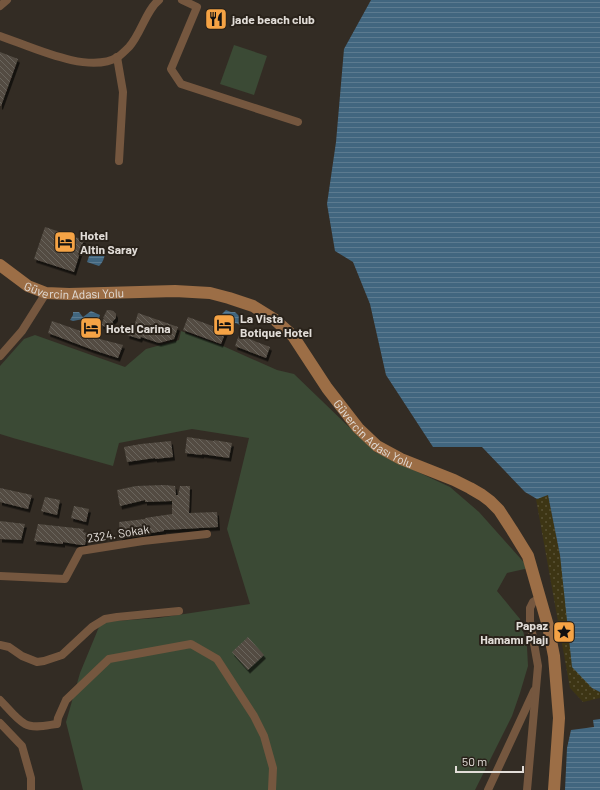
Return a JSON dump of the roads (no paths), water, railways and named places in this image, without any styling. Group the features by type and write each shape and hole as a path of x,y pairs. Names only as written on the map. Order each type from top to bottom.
{"main road":[{"name":"Güvercin Adası Yolu","path":"0,265 28,286 46,293 69,294 176,291 210,293 253,306 274,319 292,336 358,428 377,446 407,462 454,480 482,494 499,510 528,556 548,626 554,656 559,718 554,790"}],"street":[{"path":"0,6 7,0"},
{"path":"0,36 63,58 87,63 105,62 117,57 130,46 140,31 154,3 158,0"},
{"path":"182,0 198,3 171,69 181,84 298,122"},
{"path":"117,57 123,92 119,161"},
{"path":"0,356 22,331 46,293"},
{"name":"2324. Sokak","path":"0,576 65,579 80,551 143,541 207,534"},
{"path":"527,790 538,666 530,621 530,608 533,602 540,598"},
{"path":"0,645 9,647 22,656 37,662 44,661 62,655 92,627 105,619 179,611"},
{"path":"0,700 26,725 40,727 57,724 66,700 109,659 191,644 217,659 254,716 264,736 273,768 272,790"},
{"path":"488,790 536,687"},
{"path":"0,723 22,746 31,778 31,790"}],"water":[{"path":"371,0 600,0 600,692 592,688 572,667 560,555 548,495 537,499 525,492 482,447 433,447 386,375 370,304 353,262 335,251 327,204 336,142 344,49"},
{"path":"93,245 105,249 104,258 99,266 87,262"},
{"path":"226,310 235,312 239,316 243,317 242,323 240,325 236,323 232,324 228,320 222,319 222,314"},
{"path":"91,311 100,315 96,327 86,323 83,319 73,321 70,320 73,312 79,312 83,317"},
{"path":"600,719 600,790 565,790 567,748 571,730 594,727 593,720"}],"place":[{"name":"jade beach club","path":"216,19"},
{"name":"Hotel Altin Saray","path":"65,242"},
{"name":"La Vista Botique Hotel","path":"224,325"},
{"name":"Hotel Carina","path":"91,328"},
{"name":"Papaz Hamamı Plajı","path":"564,632"}]}
